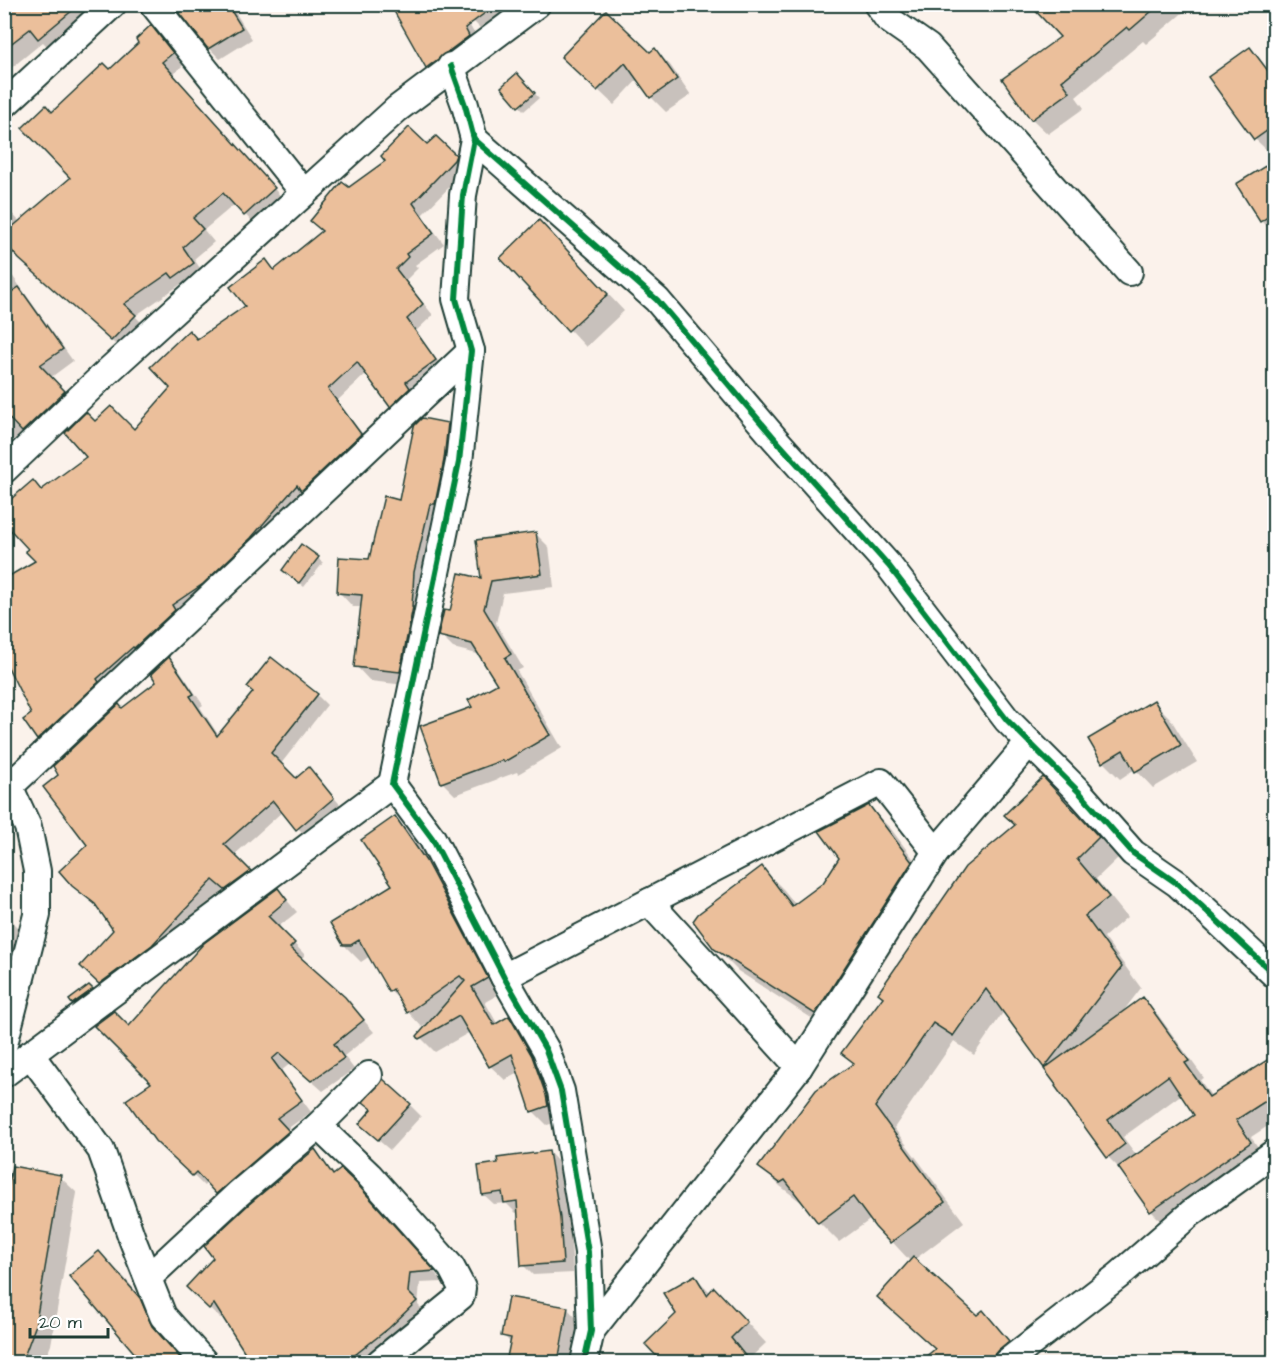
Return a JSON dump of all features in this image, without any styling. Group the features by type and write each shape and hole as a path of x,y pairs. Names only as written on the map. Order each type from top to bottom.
{"street":[{"path":"4,105 113,4"},
{"path":"153,4 304,193"},
{"path":"4,470 107,372 397,109 451,66 537,4"},
{"path":"877,4 888,19 928,47 1129,272"},
{"path":"4,1074 392,784 459,462 471,351 456,299 464,195 474,139 451,66"},
{"path":"474,139 657,300 775,440 888,566 1007,720 1079,792 1133,853 1178,884 1274,972"},
{"path":"4,1044 37,904 37,871 28,827 7,780 471,351"},
{"path":"591,1331 799,1067 936,852 1029,743"},
{"path":"504,977 881,782 936,852"},
{"path":"392,784 432,838 504,977 546,1050 561,1091 588,1252 591,1331 584,1362"},
{"path":"649,902 799,1067"},
{"path":"30,1054 101,1150 163,1316 204,1362"},
{"path":"148,1278 238,1194 318,1126 369,1075"},
{"path":"318,1126 369,1175 451,1267 462,1288 461,1296 380,1362"},
{"path":"1007,1362 1118,1276 1191,1213 1275,1153"}],"building":[{"path":"4,4 80,4 38,39 30,29 4,49"},
{"path":"182,4 227,4 242,28 208,49 176,8"},
{"path":"390,4 497,4 465,28 469,36 426,68"},
{"path":"1029,4 1160,4 1130,30 1127,27 1062,81 1070,92 1031,120 1002,79 1060,37"},
{"path":"606,10 650,52 655,48 677,79 650,98 625,63 597,91 561,57"},
{"path":"151,25 173,53 162,62 275,188 244,216 223,193 193,218 203,229 183,247 194,263 173,278 169,273 124,304 136,315 111,341 19,259 4,242 4,234 70,178 22,128 46,105 52,112 104,63 110,69 138,43 136,39"},
{"path":"1250,47 1275,80 1275,125 1254,140 1208,77"},
{"path":"517,73 535,93 518,107 501,87"},
{"path":"409,127 427,144 436,136 456,155 454,160 413,203 434,233 406,254 408,257 396,269 423,304 407,319 436,360 406,382 410,388 390,407 357,362 328,389 361,434 301,491 297,485 251,538 203,584 172,605 175,610 97,679 99,682 37,740 23,720 31,714 4,659 4,579 35,561 25,551 28,549 4,523 4,505 33,480 41,490 86,457 65,433 86,412 95,421 111,406 134,429 170,388 150,367 189,330 197,339 245,306 230,287 266,259 274,270 322,231 310,221 342,182 349,187 385,161 381,156"},
{"path":"1275,160 1275,212 1260,222 1236,184"},
{"path":"539,220 608,294 568,331 500,258"},
{"path":"19,287 63,349 40,365 65,391 22,432 4,413 4,297"},
{"path":"422,418 448,423 444,460 435,504 430,504 414,572 413,607 400,672 354,667 362,595 337,593 339,557 369,559 384,496 399,500 414,426"},
{"path":"536,532 542,574 491,581 484,609 511,654 505,658 550,735 504,762 503,760 441,783 420,726 472,707 468,700 497,684 472,644 438,636 444,610 450,611 459,573 481,578 476,540"},
{"path":"301,544 319,557 299,583 282,570"},
{"path":"169,657 194,694 190,696 217,736 253,692 247,687 271,657 318,694 271,753 296,778 309,767 334,798 296,830 273,801 224,844 251,871 225,890 213,880 152,945 99,984 80,966 113,930 95,904 72,886 59,871 87,845 43,787 58,775 53,766 119,704 122,708 156,682 151,674"},
{"path":"1154,700 1181,745 1135,772 1123,750 1102,763 1088,739"},
{"path":"1043,777 1099,837 1077,859 1109,897 1085,916 1122,967 1044,1068 986,989 953,1036 933,1023 875,1107 945,1202 890,1243 853,1197 818,1223 785,1180 780,1183 758,1167 816,1090 854,1063 841,1053 883,997 878,993 965,867 1015,825 1004,815"},
{"path":"869,805 912,862 815,1014 714,949 693,921 698,914 762,866 792,906 823,883 839,858 819,831"},
{"path":"395,816 426,861 488,978 472,987 494,1025 509,1016 532,1056 548,1106 531,1112 512,1054 489,1067 459,1016 419,1039 417,1036 465,981 460,976 407,1013 393,989 389,992 359,940 351,945 343,945 330,923 392,885 361,840"},
{"path":"278,888 287,900 268,916 295,943 290,948 345,997 364,1020 334,1044 344,1058 311,1081 279,1053 272,1059 302,1100 277,1118 289,1131 216,1194 196,1172 192,1176 155,1141 126,1100 151,1083 94,1026 114,1011 129,1026 204,943"},
{"path":"89,985 93,989 72,1004 69,1000"},
{"path":"1143,997 1189,1061 1185,1063 1209,1097 1275,1055 1275,1095 1236,1120 1251,1142 1150,1212 1118,1167 1194,1115 1168,1076 1108,1120 1125,1144 1107,1158 1044,1069"},
{"path":"383,1079 411,1104 378,1140 359,1124 372,1109 363,1102"},
{"path":"315,1149 333,1175 341,1169 358,1185 435,1271 410,1273 408,1292 417,1301 389,1328 346,1362 251,1362 214,1304 209,1309 186,1287 213,1258 204,1246 248,1205"},
{"path":"549,1151 560,1218 563,1263 521,1266 517,1201 504,1203 502,1192 482,1195 478,1166 498,1163 497,1158"},
{"path":"12,1166 61,1175 35,1327 22,1362 4,1358 4,1210"},
{"path":"99,1251 140,1298 152,1326 184,1362 142,1362 69,1276"},
{"path":"913,1257 977,1315 983,1310 1009,1341 988,1362 919,1362 935,1349 877,1297"},
{"path":"695,1275 707,1295 714,1287 747,1322 731,1338 750,1362 662,1362 645,1344 676,1314 663,1293"},
{"path":"508,1297 568,1307 558,1362 506,1362 511,1338 501,1336"}],"cycle path":[{"path":"451,66 474,139 463,195 456,299 471,351 459,462 392,784 432,838 504,977 546,1050 561,1091 588,1252 591,1331 584,1362"},
{"path":"474,139 657,300 775,439 889,566 1007,720 1079,792 1133,853 1178,884 1274,974"}]}
